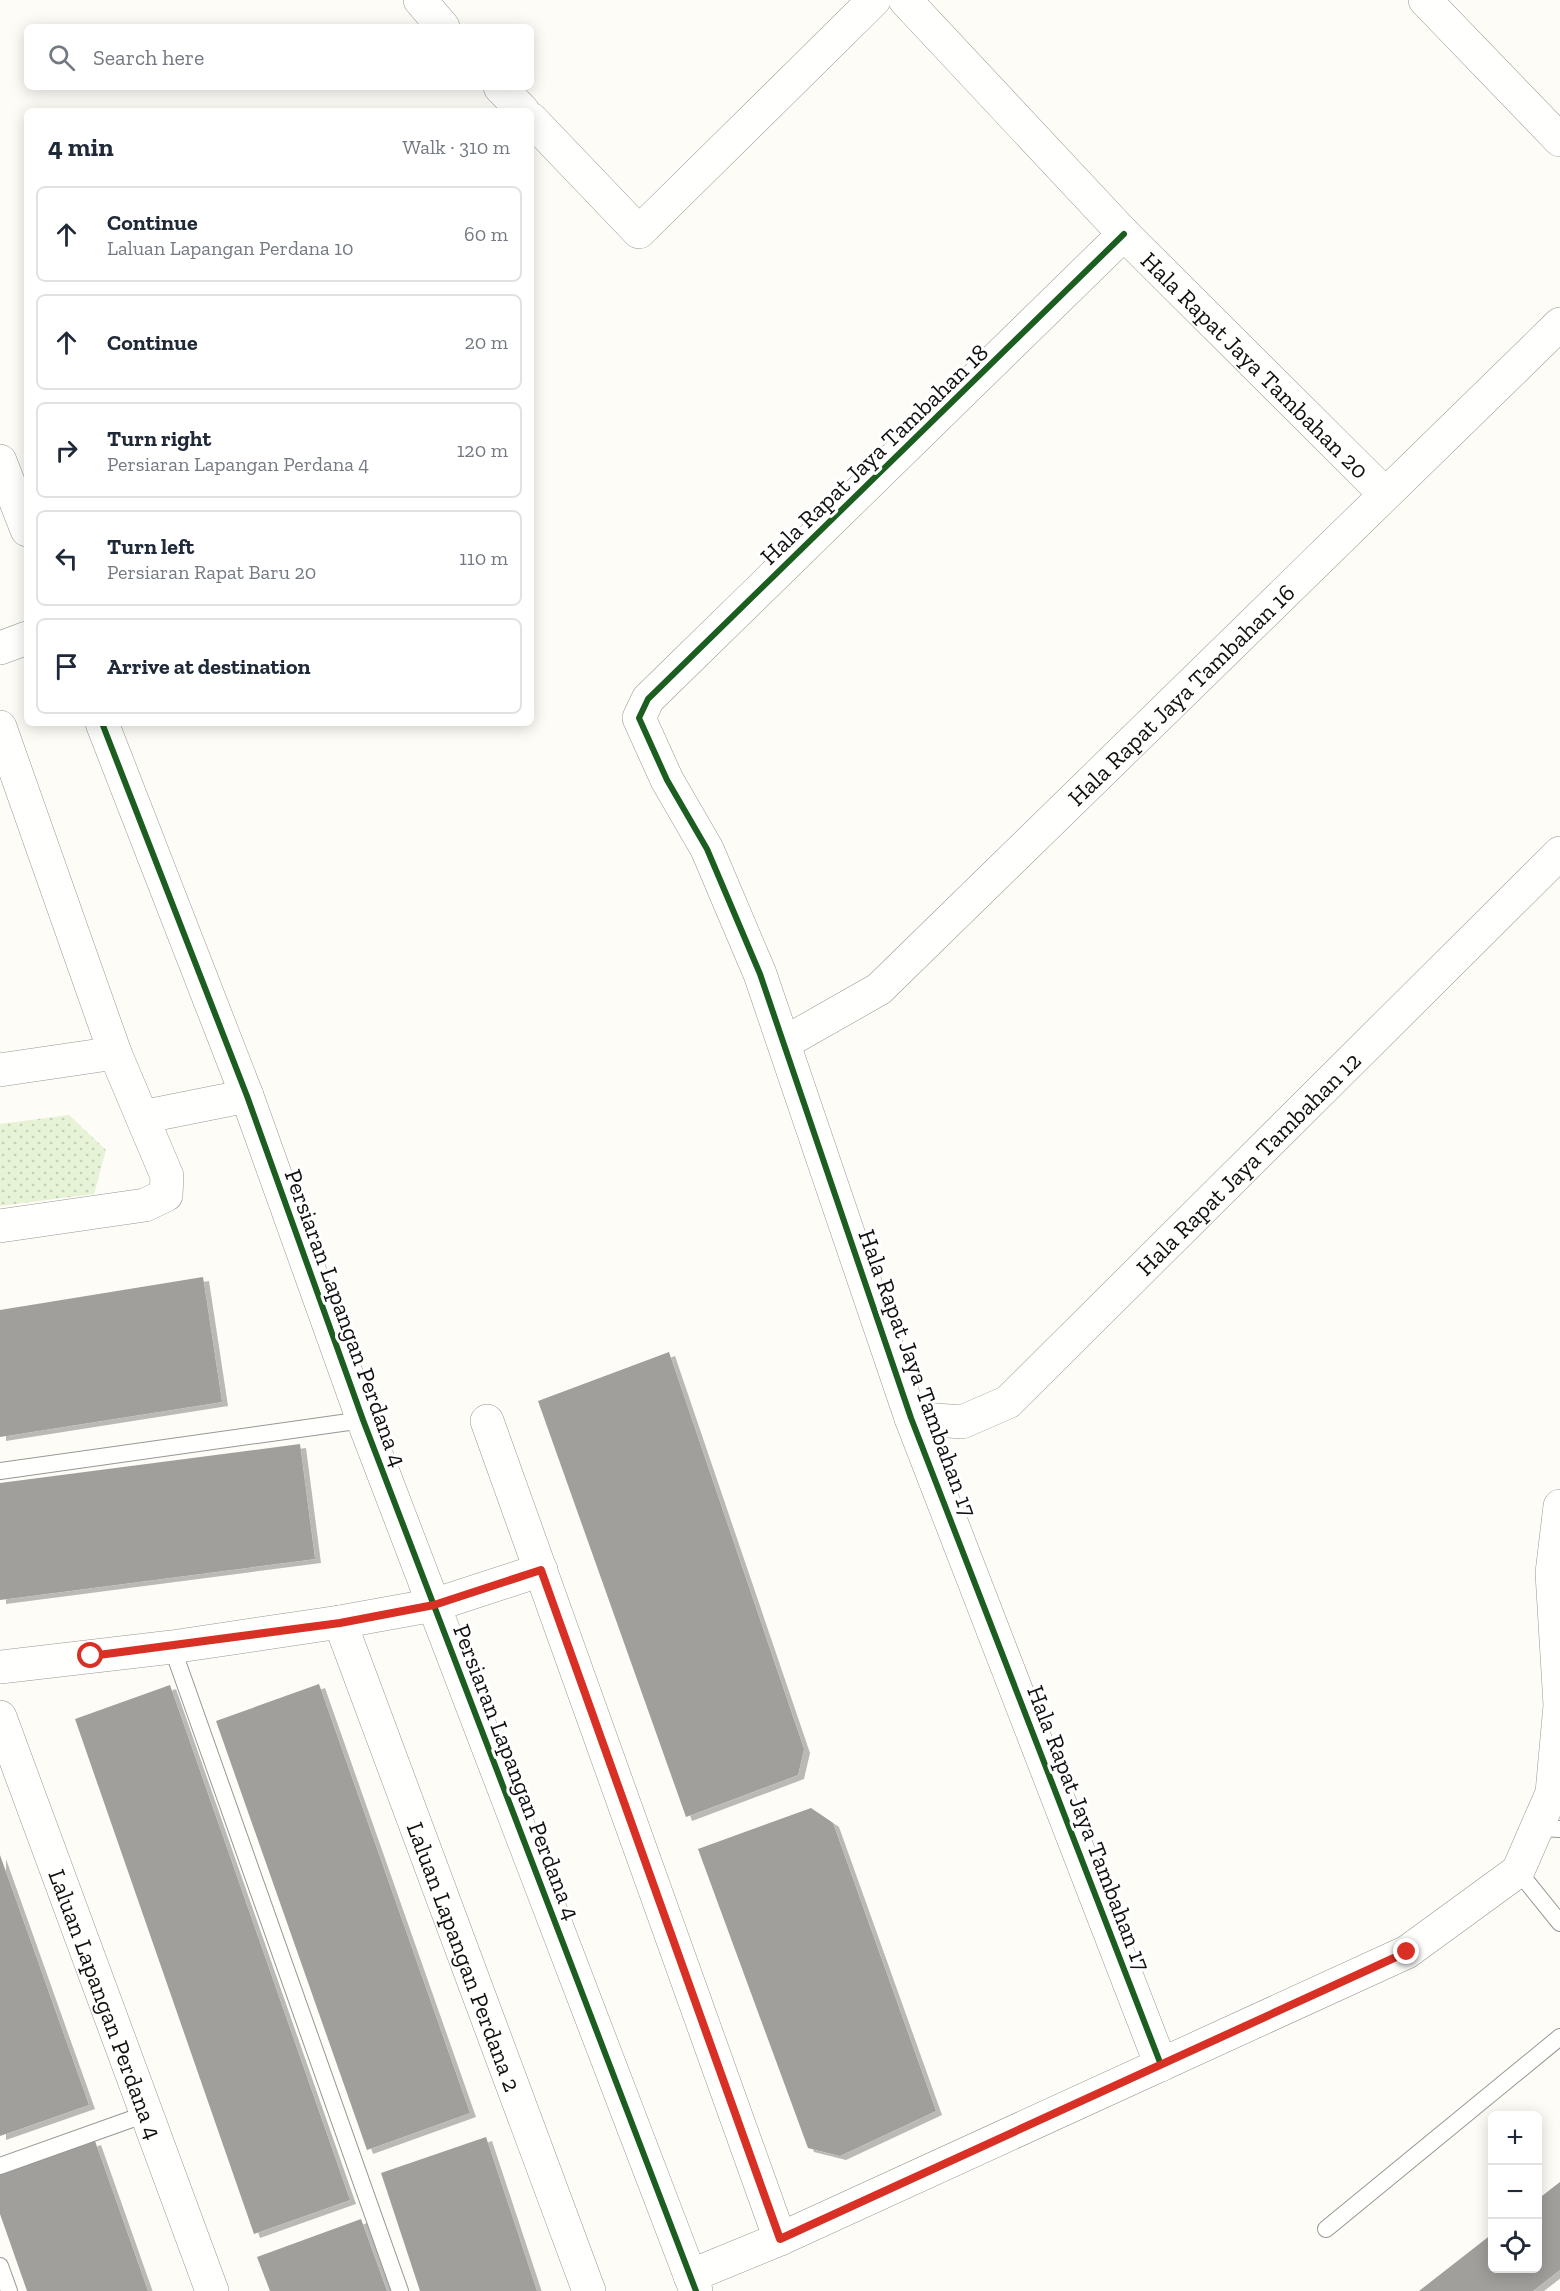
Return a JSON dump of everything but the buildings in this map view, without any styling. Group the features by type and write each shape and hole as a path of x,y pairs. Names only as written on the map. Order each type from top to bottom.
{"street":[{"path":"420,0 440,24"},
{"path":"534,122 639,232 874,0"},
{"name":"Hala Rapat Jaya Tambahan 20","path":"905,0 1124,234 1384,494"},
{"path":"1425,0 1560,140"},
{"path":"503,90 520,108"},
{"name":"Hala Rapat Jaya Tambahan 18","path":"648,699 1124,234"},
{"name":"Hala Rapat Jaya Tambahan 16","path":"784,1043 879,989 1560,324"},
{"path":"0,461 24,522"},
{"path":"0,648 24,639"},
{"name":"Hala Rapat Jaya Tambahan 17","path":"648,699 639,717 647,738 708,849 760,975 911,1418 1161,2065"},
{"name":"Persiaran Lapangan Perdana 4","path":"103,726 246,1096 363,1420 693,2284"},
{"path":"0,727 115,1053 167,1176 166,1195 145,1205 0,1226"},
{"name":"Hala Rapat Jaya Tambahan 12","path":"911,1418 962,1422 1008,1402 1560,854"},
{"path":"0,1070 115,1053"},
{"path":"142,1117 246,1096"},
{"path":"487,1421 780,2239"},
{"path":"693,2284 780,2239 1407,1952 1518,1871 1548,1829 1560,1705 1552,1573 1560,1506"},
{"path":"0,1666 172,1647 340,1623 434,1605 541,1570"},
{"name":"Laluan Lapangan Perdana 2","path":"340,1623 589,2291"},
{"name":"Laluan Lapangan Perdana 4","path":"0,1718 212,2291"}],"lane":[{"path":"0,1471 363,1420"},
{"path":"172,1647 400,2291"},
{"path":"1518,1871 1560,1923"},
{"path":"1326,2229 1560,2037"},
{"path":"0,2166 146,2114"},
{"path":"0,2266 9,2291"}],"green space":[{"path":"69,1115 106,1150 94,1194 0,1206 0,1124"}],"cycle path":[{"path":"1124,234 648,699 639,718 667,780 707,849 760,974 911,1418 1161,2065"},
{"path":"103,726 247,1096 363,1420 696,2291"}],"route":[{"path":"91,1656 340,1623 434,1605 541,1570 780,2239 1407,1952"}]}
